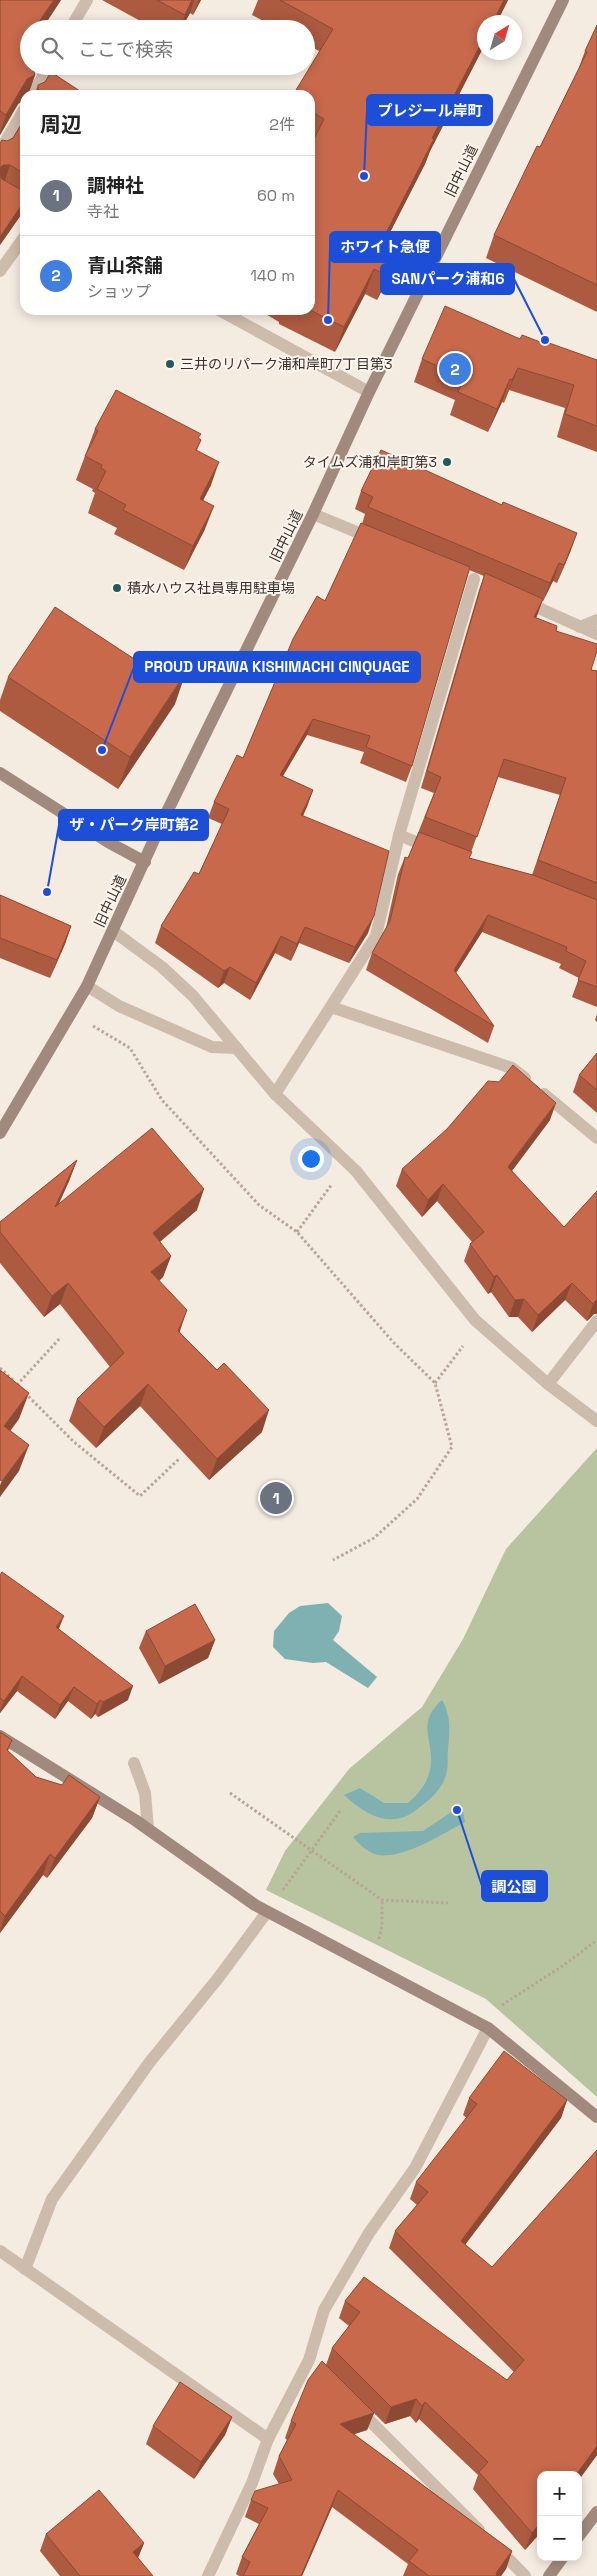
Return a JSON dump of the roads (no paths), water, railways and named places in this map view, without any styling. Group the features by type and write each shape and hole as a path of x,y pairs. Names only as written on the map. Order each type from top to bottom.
{"main road":[{"name":"旧中山道","path":"0,1133 73,1014 87,986 145,862 162,820 313,514 369,392 563,0"},
{"path":"0,773 108,842 145,862"},
{"path":"0,1736 148,1829 266,1912 488,2028 597,2117"},
{"path":"582,2532 597,2512"},
{"path":"549,2576 560,2561"}],"street":[{"path":"75,20 87,0"},
{"path":"35,90 44,75"},
{"path":"0,151 20,117"},
{"path":"0,270 20,243"},
{"path":"228,315 369,392"},
{"path":"313,514 385,543"},
{"path":"275,1094 376,936 399,835 474,580"},
{"path":"510,595 597,634"},
{"path":"580,627 597,620"},
{"path":"399,835 444,852"},
{"path":"113,931 162,967 193,996 275,1094 356,1171 475,1320 548,1384 597,1421"},
{"path":"87,986 119,1006 212,1047 236,1048"},
{"path":"331,1007 512,1068 597,1138"},
{"path":"548,1384 597,1321"},
{"path":"134,1763 145,1793 148,1829"},
{"path":"25,2269 52,2199 149,2063 218,1977 266,1912"},
{"path":"208,2576 252,2483 268,2439 313,2364 324,2310 368,2233 415,2168 488,2028"},
{"path":"0,2252 268,2439"},
{"path":"351,2402 525,2576"}],"water":[{"path":"328,1603 342,1616 339,1631 333,1640 377,1677 368,1688 326,1662 313,1663 285,1659 273,1647 274,1631 289,1613 300,1606"},
{"path":"442,1700 447,1711 449,1723 447,1767 443,1782 431,1798 410,1814 390,1819 380,1818 371,1814 344,1795 360,1788 384,1803 408,1803 420,1791 428,1776 431,1755 427,1731 428,1724 434,1708"},
{"path":"462,1805 465,1822 423,1845 399,1853 388,1855 374,1854 364,1848 353,1837 360,1833 423,1831"}],"place":[{"name":"プレジール岸町","path":"364,176"},
{"name":"ホワイト急便","path":"328,320"},
{"name":"SANパーク浦和6","path":"545,340"},
{"name":"三井のリパーク浦和岸町7丁目第3","path":"170,364"},
{"name":"青山茶舗","path":"455,369"},
{"name":"タイムズ浦和岸町第3","path":"447,462"},
{"name":"積水ハウス社員専用駐車場","path":"117,588"},
{"name":"PROUD URAWA KISHIMACHI CINQUAGE","path":"102,750"},
{"name":"ザ・パーク岸町第2","path":"47,892"},
{"name":"調神社","path":"276,1498"},
{"name":"調公園","path":"457,1810"}]}
